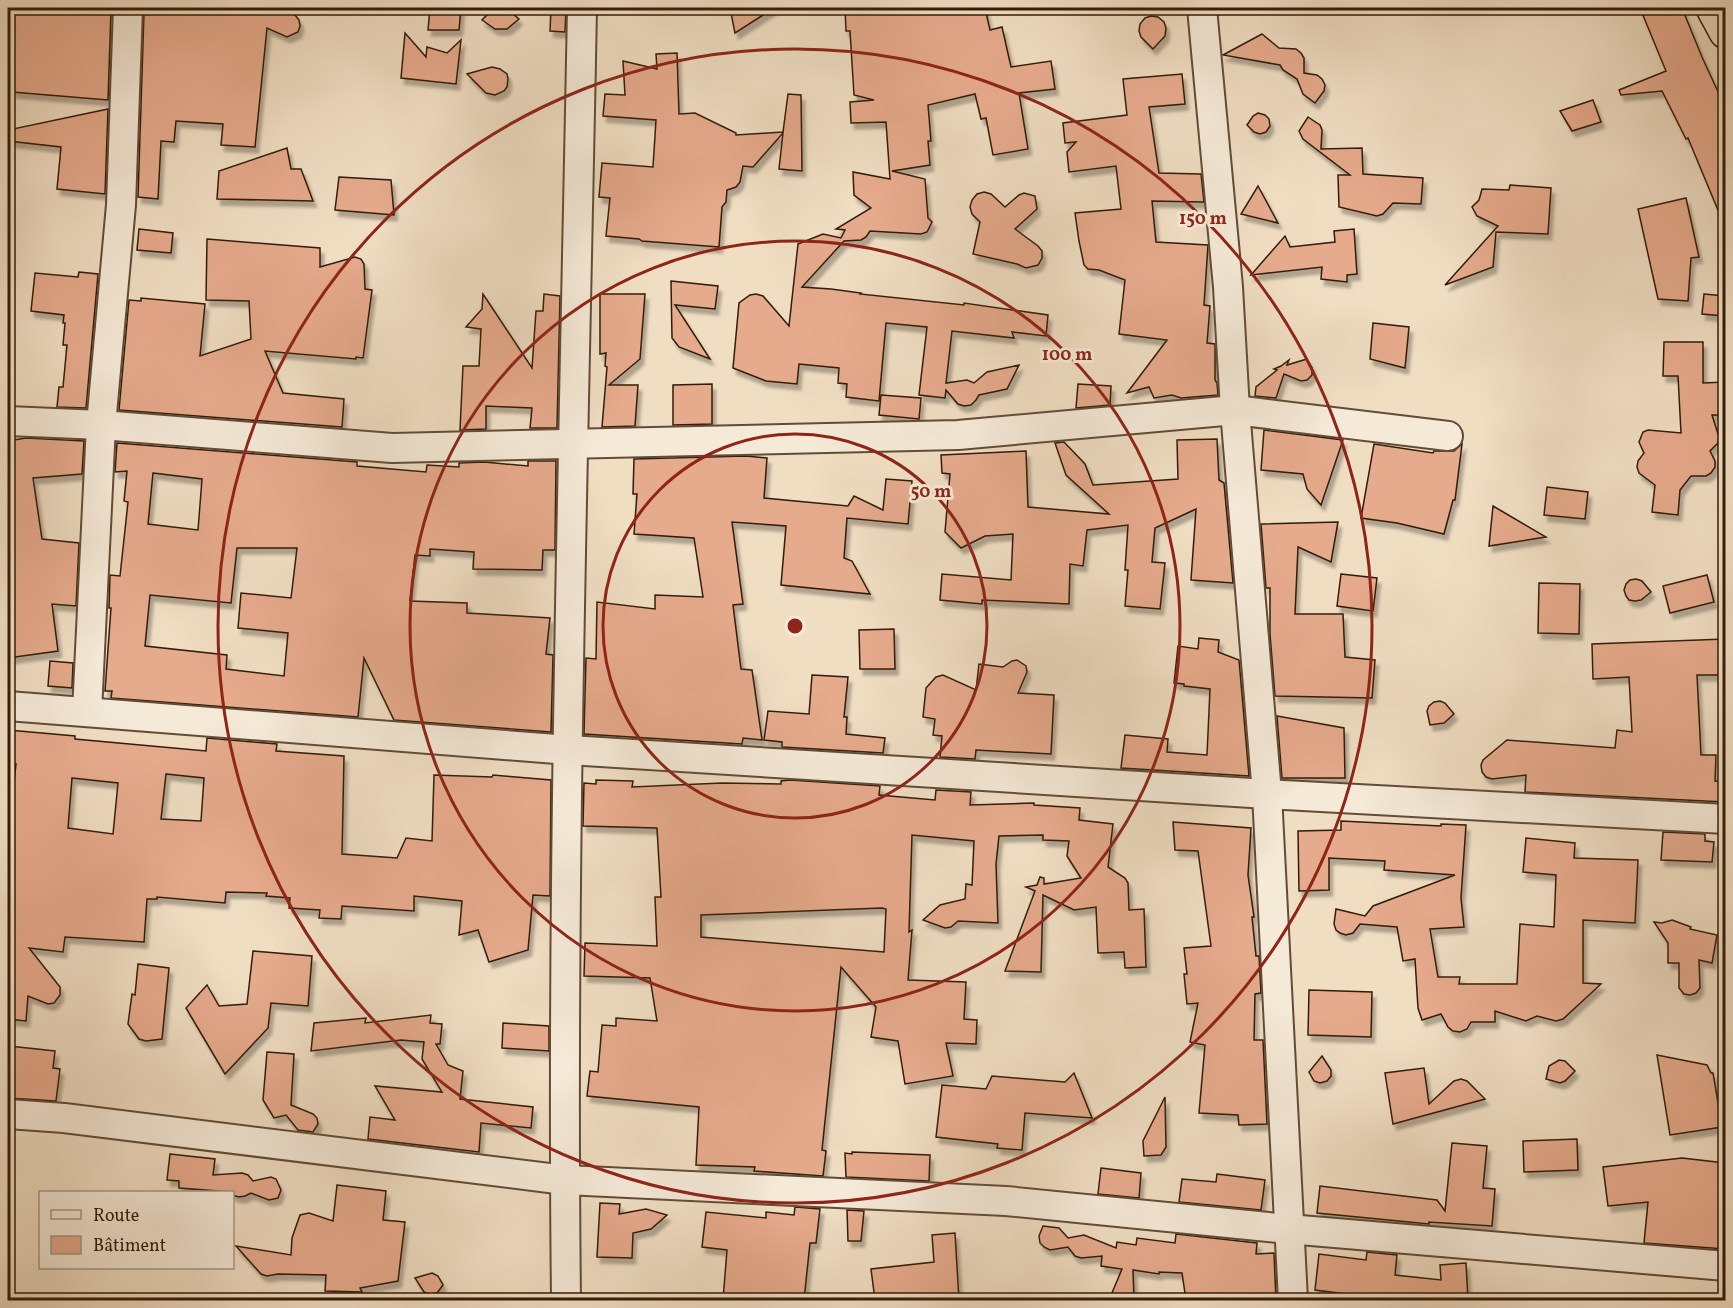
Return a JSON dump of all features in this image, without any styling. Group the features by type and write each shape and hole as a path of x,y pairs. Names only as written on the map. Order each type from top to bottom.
{"highway":[{"path":"1713,8 1725,32"}],"street":[{"path":"87,712 101,425 121,205 128,8"},
{"path":"566,1300 569,750 582,8"},
{"path":"1202,8 1228,287 1235,410 1267,794 1293,1300"},
{"path":"8,421 101,425 392,448 958,435 1235,410 1448,436"},
{"path":"8,706 569,750 1267,794 1725,819"},
{"path":"8,1114 64,1118 565,1180 1006,1201 1725,1266"}],"building":[{"path":"8,8 111,10 108,100 12,92 13,84 8,84"},
{"path":"157,8 277,8 295,15 300,26 298,32 287,37 267,28 255,147 221,145 223,124 176,121 174,142 161,141 158,199 138,197 144,13 155,14"},
{"path":"430,8 461,8 459,30 428,30"},
{"path":"494,8 506,8 519,19 507,29 495,29 482,20"},
{"path":"551,8 566,8 565,32 550,31"},
{"path":"730,8 774,8 735,33"},
{"path":"845,8 985,8 990,30 1002,27 1011,67 1051,61 1055,89 1019,93 1028,149 993,155 986,118 981,119 975,94 928,105 930,165 892,171 925,179 928,218 932,222 927,232 921,234 870,231 861,240 844,241 802,287 964,305 964,303 1048,315 1046,336 1012,332 1014,338 952,331 946,383 967,380 974,383 987,372 1019,365 1007,389 979,395 971,405 958,404 946,390 945,398 919,395 927,327 886,323 879,401 846,397 847,384 838,383 839,368 799,364 797,384 766,381 733,368 739,303 750,295 763,296 789,326 798,244 823,234 841,238 845,230 836,229 871,208 854,195 853,172 890,179 886,122 851,123 850,102 874,100 854,95 850,31 846,31"},
{"path":"1640,8 1682,8 1725,107 1725,227 1688,138 1686,139 1662,91 1621,95 1619,90 1666,71"},
{"path":"1158,17 1164,22 1166,28 1165,36 1153,49 1141,37 1139,31 1140,24 1145,18"},
{"path":"405,33 426,57 427,47 447,53 461,40 456,84 401,78"},
{"path":"1262,34 1279,48 1296,49 1304,58 1304,73 1317,75 1322,79 1325,85 1324,91 1315,103 1303,94 1297,79 1283,70 1280,65 1223,55"},
{"path":"677,53 679,114 695,113 736,135 783,132 788,94 801,95 802,171 779,169 783,133 753,167 743,166 740,182 736,187 727,190 726,202 722,207 719,247 606,236 610,198 599,197 602,163 653,167 656,120 603,116 605,94 625,95 623,61 657,69 656,54"},
{"path":"492,67 507,74 508,79 504,91 495,95 486,93 467,74"},
{"path":"1182,74 1185,104 1149,107 1159,173 1201,174 1204,202 1152,201 1156,242 1208,245 1204,305 1210,306 1207,343 1215,344 1215,380 1218,395 1181,398 1172,395 1154,398 1149,387 1127,393 1167,340 1119,334 1125,280 1099,270 1088,269 1084,265 1079,241 1075,213 1121,209 1116,166 1069,172 1067,152 1076,142 1065,143 1063,123 1127,115 1123,79"},
{"path":"1593,100 1601,122 1572,131 1560,111"},
{"path":"108,109 105,194 57,189 61,147 8,141 8,130"},
{"path":"1258,113 1269,119 1270,126 1266,132 1260,134 1247,125"},
{"path":"1308,117 1320,125 1321,149 1362,148 1363,174 1423,178 1421,204 1393,203 1383,214 1377,216 1339,207 1338,175 1350,175 1303,139 1299,131"},
{"path":"287,148 291,169 301,169 313,201 217,199 219,171"},
{"path":"339,177 391,180 394,215 335,210"},
{"path":"1510,185 1551,188 1548,234 1496,232 1493,267 1445,285 1498,226 1477,216 1472,207 1479,200 1482,189 1509,190"},
{"path":"1258,186 1278,223 1241,214"},
{"path":"984,192 991,194 1005,207 1024,193 1035,196 1037,209 1015,229 1042,251 1042,258 1038,265 1026,268 973,254 980,222 972,214 970,207 977,194"},
{"path":"1686,198 1699,257 1691,258 1688,301 1658,299 1638,209"},
{"path":"139,229 173,233 171,253 137,250"},
{"path":"1354,229 1357,274 1347,275 1347,282 1321,279 1322,267 1251,275 1285,236 1290,247 1335,242 1334,231"},
{"path":"207,239 320,248 320,267 355,257 361,259 364,264 365,289 372,290 363,358 265,351 283,393 344,399 342,427 119,410 129,300 141,301 141,298 205,304 200,356 251,339 249,301 206,300"},
{"path":"79,272 98,274 86,408 57,407 59,387 63,387 67,345 63,345 64,315 31,311 35,273 78,277"},
{"path":"671,281 718,286 715,309 675,305 710,359 679,347 672,338"},
{"path":"483,294 532,368 536,311 543,311 544,294 560,296 557,428 530,428 532,408 486,406 486,429 460,430 463,366 479,366 481,329 466,327 482,309"},
{"path":"600,294 645,294 640,359 609,385 638,385 635,426 602,427 607,367 605,366 606,353 600,354"},
{"path":"1704,294 1725,296 1725,316 1702,314"},
{"path":"1373,323 1409,327 1405,368 1370,359"},
{"path":"1664,342 1703,342 1703,383 1725,382 1725,415 1712,415 1719,437 1718,443 1710,451 1715,467 1706,476 1691,476 1680,490 1678,515 1652,512 1655,485 1639,473 1637,467 1644,453 1639,442 1643,432 1648,430 1681,433 1678,376 1663,376"},
{"path":"1307,359 1312,368 1312,375 1307,380 1301,381 1284,374 1276,398 1255,396 1256,387 1277,370 1274,369 1289,360 1287,365"},
{"path":"712,384 712,424 673,425 673,385"},
{"path":"1078,384 1111,386 1110,405 1076,408"},
{"path":"881,395 921,398 919,419 879,415"},
{"path":"1264,430 1343,440 1321,505 1307,489 1303,474 1261,470"},
{"path":"26,438 84,441 82,474 33,478 42,539 79,543 76,606 52,604 58,651 8,658 8,441"},
{"path":"1217,439 1219,480 1224,483 1233,583 1191,580 1196,509 1155,528 1152,562 1165,563 1160,609 1125,606 1128,525 1087,530 1083,566 1070,564 1069,604 982,600 982,604 940,600 942,574 1011,580 1013,534 985,536 961,548 945,532 950,474 942,473 941,455 1026,451 1028,507 1109,514 1066,475 1055,443 1064,442 1085,464 1093,485 1178,479 1177,440"},
{"path":"117,443 357,462 357,466 426,472 427,465 459,467 459,463 484,462 528,466 528,461 556,461 555,550 543,550 542,570 473,569 474,552 430,549 430,556 415,555 410,601 467,603 467,613 550,618 546,654 553,655 551,732 394,720 364,658 358,717 111,698 112,691 105,691 111,608 109,608 110,575 120,576 128,502 124,501 127,471 115,472","holes":["153,473 202,479 198,530 148,524","237,548 297,548 291,598 241,593 238,628 288,633 284,676 226,669 227,655 145,646 150,595 231,603"]},
{"path":"1374,444 1433,453 1434,451 1454,451 1462,444 1455,500 1453,500 1444,534 1397,523 1361,518"},
{"path":"746,456 767,458 764,498 848,506 854,496 883,510 886,479 912,481 908,524 847,518 844,558 852,561 870,594 781,585 786,526 732,522 743,604 733,605 741,669 752,670 762,740 743,738 742,744 584,734 586,658 596,659 597,602 655,609 655,595 703,597 694,538 634,534 637,494 633,494 634,459"},
{"path":"1547,487 1588,492 1585,519 1544,515"},
{"path":"1493,506 1546,537 1489,546"},
{"path":"1338,522 1331,562 1298,547 1295,614 1343,614 1345,657 1375,660 1372,698 1275,696 1270,634 1270,588 1266,588 1261,524"},
{"path":"1341,574 1377,578 1373,611 1337,606"},
{"path":"1707,575 1714,602 1670,613 1663,586"},
{"path":"1636,579 1642,581 1651,592 1641,600 1629,600 1624,590 1626,584"},
{"path":"1539,583 1580,584 1579,634 1538,633"},
{"path":"894,629 895,669 860,669 859,630"},
{"path":"1199,638 1219,640 1218,652 1239,660 1249,776 1121,768 1125,735 1168,739 1167,752 1207,755 1210,689 1174,683 1178,646 1198,649"},
{"path":"1725,639 1725,675 1697,675 1701,755 1716,755 1715,781 1725,782 1725,802 1525,792 1526,775 1492,779 1486,777 1482,772 1483,760 1507,740 1615,748 1617,730 1632,732 1629,677 1593,679 1592,644"},
{"path":"1017,660 1026,666 1027,672 1018,693 1054,695 1051,754 976,750 975,759 940,757 942,736 933,735 935,719 923,717 926,688 936,677 943,675 976,690 979,664 1003,667"},
{"path":"50,661 73,663 72,688 48,686"},
{"path":"812,675 848,677 844,717 847,717 846,734 885,738 883,753 782,747 782,742 764,740 768,711 809,714"},
{"path":"1440,701 1445,703 1454,714 1444,723 1430,725 1427,711 1429,706"},
{"path":"1277,716 1344,728 1345,778 1282,778"},
{"path":"8,730 75,736 75,739 206,751 207,738 277,744 276,751 344,756 342,854 397,858 406,838 432,841 434,775 492,777 493,775 551,780 550,896 533,895 528,950 489,962 478,930 459,935 462,901 414,896 414,911 342,906 341,919 319,918 320,910 289,908 290,898 266,896 267,893 226,892 225,903 157,897 157,899 147,899 144,942 65,937 63,952 29,948 60,987 60,995 54,1003 48,1004 28,996 26,1021 8,1019 8,836 16,764 8,763","holes":["166,774 204,778 201,821 161,819","72,778 118,783 113,834 68,828"]},
{"path":"596,780 633,781 632,787 722,783 781,784 781,781 790,780 880,786 879,795 935,800 936,790 971,792 970,805 1034,803 1034,805 1080,808 1079,820 1113,824 1108,867 1125,878 1128,883 1129,910 1144,909 1146,967 1125,968 1124,952 1098,953 1096,907 1074,910 1043,895 1041,972 1005,971 1035,891 1026,887 1037,885 1040,877 1044,878 1044,884 1081,878 1067,856 1069,841 1043,840 1043,835 999,836 996,864 998,923 958,921 951,927 945,928 923,920 940,905 965,899 966,884 972,885 974,841 912,835 909,932 912,930 908,980 966,982 964,1019 977,1020 976,1044 946,1043 953,1076 905,1084 898,1041 871,1037 876,1007 841,967 822,1150 826,1151 823,1176 754,1171 755,1167 696,1165 699,1107 587,1096 590,1071 598,1072 602,1025 616,1026 616,1018 657,1021 650,978 584,976 585,943 657,946 655,897 661,897 657,828 583,826 584,783 596,784","holes":["886,909 884,952 701,937 701,915"]},
{"path":"1341,821 1466,825 1461,898 1464,927 1430,929 1438,977 1460,977 1459,984 1517,984 1520,924 1554,927 1556,875 1523,872 1526,838 1575,843 1574,858 1638,860 1635,923 1583,920 1583,983 1601,984 1563,1019 1556,1021 1537,1016 1526,1021 1495,1011 1495,1022 1471,1022 1467,1029 1460,1032 1453,1031 1441,1014 1422,1020 1418,1008 1415,959 1403,961 1397,927 1360,924 1353,933 1346,935 1336,930 1334,924 1336,909 1365,916 1373,906 1455,875 1384,870 1385,861 1329,858 1329,890 1299,891 1298,831 1341,830"},
{"path":"1173,822 1251,828 1248,875 1254,917 1252,917 1256,956 1259,956 1261,993 1255,994 1254,1040 1263,1040 1267,1124 1239,1125 1238,1115 1199,1113 1205,1045 1190,1042 1198,1003 1187,1004 1184,948 1211,946 1198,851 1175,850"},
{"path":"1663,832 1705,834 1705,841 1714,842 1712,862 1661,860"},
{"path":"1672,920 1691,927 1690,929 1717,935 1712,963 1699,960 1700,988 1696,993 1690,995 1684,994 1679,988 1679,963 1668,963 1668,943 1654,922 1662,923"},
{"path":"253,951 312,956 308,1006 271,1003 268,1028 225,1074 186,1008 207,985 219,1006 247,1004"},
{"path":"138,964 169,968 162,1039 146,1041 139,1039 128,1024 132,994 135,995"},
{"path":"1309,990 1372,992 1371,1037 1308,1035"},
{"path":"431,1015 430,1023 442,1024 440,1044 436,1044 448,1065 463,1071 460,1099 533,1107 531,1128 481,1123 479,1152 368,1139 370,1117 395,1120 375,1086 442,1092 422,1059 424,1042 401,1040 311,1051 314,1023 366,1018 365,1023"},
{"path":"503,1023 549,1026 549,1051 502,1048"},
{"path":"9,1046 55,1051 53,1068 60,1069 56,1101 8,1098"},
{"path":"267,1052 294,1054 291,1105 317,1118 318,1124 313,1132 298,1130 286,1115 274,1118 263,1100"},
{"path":"1657,1055 1707,1065 1713,1073 1722,1127 1670,1135"},
{"path":"1322,1056 1331,1070 1331,1076 1327,1081 1320,1083 1314,1081 1309,1072"},
{"path":"1559,1060 1565,1061 1575,1071 1560,1083 1546,1079 1549,1066"},
{"path":"1424,1068 1429,1104 1454,1081 1461,1079 1467,1081 1485,1099 1393,1124 1385,1073"},
{"path":"1074,1073 1092,1118 1025,1113 1022,1150 997,1148 998,1144 936,1137 942,1085 986,1089 992,1076 1065,1082"},
{"path":"1165,1097 1166,1147 1161,1155 1144,1156 1143,1141"},
{"path":"1577,1139 1578,1170 1524,1172 1523,1141"},
{"path":"1452,1143 1487,1146 1483,1188 1495,1189 1492,1226 1429,1222 1429,1224 1317,1213 1320,1186 1437,1200 1445,1211"},
{"path":"852,1152 930,1155 929,1181 846,1177 845,1153 852,1154"},
{"path":"170,1154 215,1159 213,1175 242,1173 248,1175 253,1181 271,1177 276,1179 281,1190 278,1198 269,1200 251,1193 239,1197 234,1196 234,1191 179,1188 179,1181 167,1180"},
{"path":"1682,1158 1725,1163 1725,1249 1644,1243 1648,1202 1608,1206 1603,1167"},
{"path":"1101,1168 1141,1173 1139,1198 1098,1194"},
{"path":"1217,1174 1265,1180 1261,1210 1179,1202 1182,1179 1216,1182"},
{"path":"337,1185 386,1191 383,1220 405,1222 398,1281 360,1288 362,1292 325,1291 326,1275 278,1274 267,1276 261,1274 236,1246 291,1255 292,1238 300,1215 309,1213 333,1221"},
{"path":"600,1203 620,1204 619,1214 646,1209 667,1215 651,1229 633,1233 632,1258 597,1257"},
{"path":"795,1207 820,1209 816,1243 810,1243 804,1300 782,1297 782,1300 723,1300 727,1250 702,1247 706,1212 766,1218 766,1212 794,1215"},
{"path":"847,1210 864,1211 861,1241 848,1241"},
{"path":"1043,1226 1059,1228 1068,1238 1084,1235 1116,1248 1117,1242 1136,1245 1137,1238 1175,1243 1176,1234 1257,1243 1256,1254 1274,1253 1276,1300 1186,1300 1182,1273 1159,1272 1159,1274 1133,1270 1134,1300 1109,1300 1122,1269 1101,1266 1102,1256 1081,1258 1075,1256 1068,1247 1050,1250 1044,1247 1040,1243 1039,1236"},
{"path":"955,1233 959,1300 875,1300 871,1269 934,1262 932,1235"},
{"path":"1367,1252 1397,1255 1395,1275 1441,1280 1440,1265 1466,1263 1468,1300 1362,1300 1362,1296 1315,1290 1319,1254 1366,1260"},
{"path":"432,1273 438,1276 443,1285 437,1293 430,1294 424,1292 415,1278"}]}
